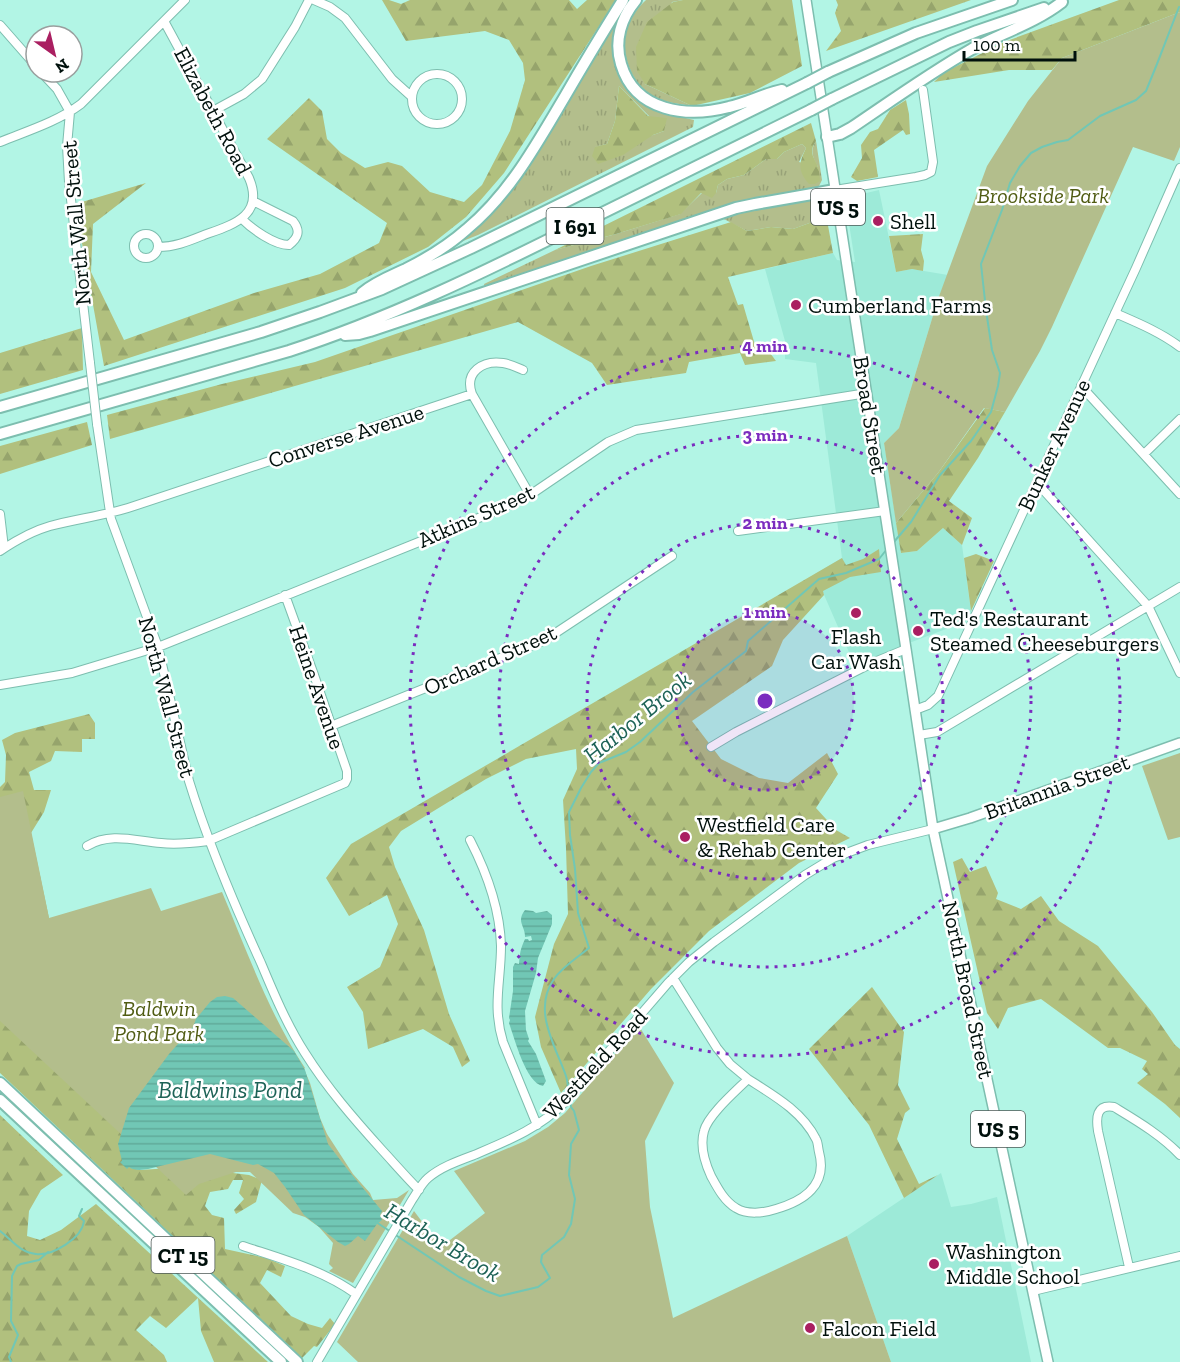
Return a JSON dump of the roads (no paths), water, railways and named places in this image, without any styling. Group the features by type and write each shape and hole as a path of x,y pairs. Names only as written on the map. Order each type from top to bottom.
{"highway":[{"path":"355,299 375,283 419,262 450,243 500,197 534,148 623,0"},
{"path":"636,0 625,16 620,29 619,56 623,70 631,84 642,96 654,104 678,111 713,110 739,105 774,91 802,85"},
{"name":"I 691","path":"0,407 250,335 355,299 447,260 828,72 916,33 1012,0"},
{"path":"827,137 848,130 958,58 1042,16 1066,1"},
{"name":"I 691","path":"0,434 264,358 336,335 394,312 456,285 959,38 1066,1"},
{"path":"336,335 370,332 736,208 836,190"},
{"name":"CT 15","path":"0,1083 297,1362"},
{"name":"CT 15","path":"0,1100 281,1362"}],"main road":[{"name":"Broad Street","path":"806,0 933,829"},
{"name":"Britannia Street","path":"933,829 1180,743"},
{"name":"North Broad Street","path":"933,829 1048,1362"}],"street":[{"path":"0,142 70,112 92,94 185,0"},
{"path":"213,111 244,94 262,79 309,0"},
{"path":"314,0 339,12 345,18 392,79 412,97 416,113 422,119 438,125 454,119 459,112 463,96 456,82 441,74 425,77 414,89 412,97"},
{"name":"Elizabeth Road","path":"164,21 249,178 253,201 242,219"},
{"path":"0,25 24,52"},
{"path":"52,84 70,112"},
{"path":"836,190 930,173 933,162 923,90"},
{"name":"North Wall Street","path":"70,112 67,146 69,182 97,424 110,514 158,647 189,781 208,841 283,1014 304,1052 342,1105 419,1190"},
{"name":"Bunker Avenue","path":"915,710 928,705 938,696 1180,168"},
{"path":"158,247 178,245 235,224 242,219 251,228 282,245 288,245 294,241 298,235 298,227 293,221 253,201"},
{"path":"1115,313 1166,337 1180,347"},
{"path":"522,370 504,363 486,364 475,370 469,381 472,394 530,495"},
{"path":"1081,386 1180,494"},
{"name":"Atkins Street","path":"0,686 72,673 158,647 491,513 530,495 608,442 636,430 867,393"},
{"name":"Converse Avenue","path":"2,550 48,526 110,514 472,394"},
{"path":"1144,454 1180,419"},
{"path":"1037,483 1148,606 1180,673"},
{"path":"738,531 885,511"},
{"path":"0,514 2,550"},
{"name":"Orchard Street","path":"330,726 544,640 672,556"},
{"path":"919,735 937,732 1180,587"},
{"name":"Heine Avenue","path":"208,841 341,785 347,779 314,675 285,595"},
{"path":"711,747 872,663 906,649"},
{"name":"Westfield Road","path":"317,1362 425,1181 440,1170 510,1140 537,1125 562,1105 689,962 707,946 805,875 832,858 856,848 933,829"},
{"path":"87,846 96,841 117,837 169,844 208,841"},
{"path":"470,840 486,874 500,930 496,1013 498,1028 537,1125"},
{"path":"674,978 717,1048 730,1064 748,1079 784,1102 802,1119 816,1139 822,1162 819,1180 807,1195 792,1204 768,1212 752,1213 736,1209 723,1197 706,1165 704,1131 711,1117 748,1079"},
{"path":"1129,1267 1096,1118 1103,1108 1114,1107 1162,1138 1180,1155"},
{"path":"243,1246 321,1274 356,1294"},
{"path":"1033,1291 1180,1256"}],"water":[{"path":"525,910 536,913 547,911 552,915 552,924 538,958 525,1011 528,1041 536,1054 546,1081 543,1086 531,1077 526,1069 509,1023 513,967 515,963 519,964 520,951 525,939 532,940 531,936 525,937 521,918"},
{"name":"Baldwins Pond","path":"217,997 233,998 294,1051 305,1070 328,1144 382,1211 380,1215 382,1220 365,1241 358,1236 345,1246 338,1242 304,1215 274,1173 258,1164 253,1165 210,1154 143,1170 129,1167 127,1169 120,1162 122,1161 118,1144 129,1108 210,1002"}],"waterway":[{"name":"Harbor Brook","path":"893,543 911,522 940,475 971,441 991,412 1000,373 992,350 981,264 1010,183 1031,153 1042,147 1068,140 1100,116 1136,100 1146,91 1179,7"},
{"name":"Harbor Brook","path":"569,1095 566,1076 548,1028 545,1003 554,979 589,948 578,913 570,835 569,812 581,788 599,763 626,752 640,742 693,692 746,651 748,641 819,579 846,573 879,559 887,549"},
{"name":"Harbor Brook","path":"376,1222 459,1277 486,1291 500,1296 538,1287 550,1278 541,1262 542,1255 564,1237 571,1224 575,1199 569,1175 571,1144 579,1130 570,1100"},
{"name":"Harbor Brook","path":"0,1231 25,1251 43,1254 66,1245 78,1234 84,1221 79,1216 82,1209"},
{"path":"11,1362 9,1357 18,1335 11,1321 12,1276 17,1266 39,1260 48,1252"}],"place":[{"name":"Shell","path":"878,221"},
{"name":"Cumberland Farms","path":"796,305"},
{"name":"Flash Car Wash","path":"856,613"},
{"name":"Ted's Restaurant Steamed Cheeseburgers","path":"918,631"},
{"name":"Westfield Care & Rehab Center","path":"685,837"},
{"name":"Washington Middle School","path":"934,1264"},
{"name":"Falcon Field","path":"810,1328"}],"park label":[{"name":"Brookside Park","path":"1043,195"},
{"name":"Baldwin Pond Park","path":"159,1020"}]}
